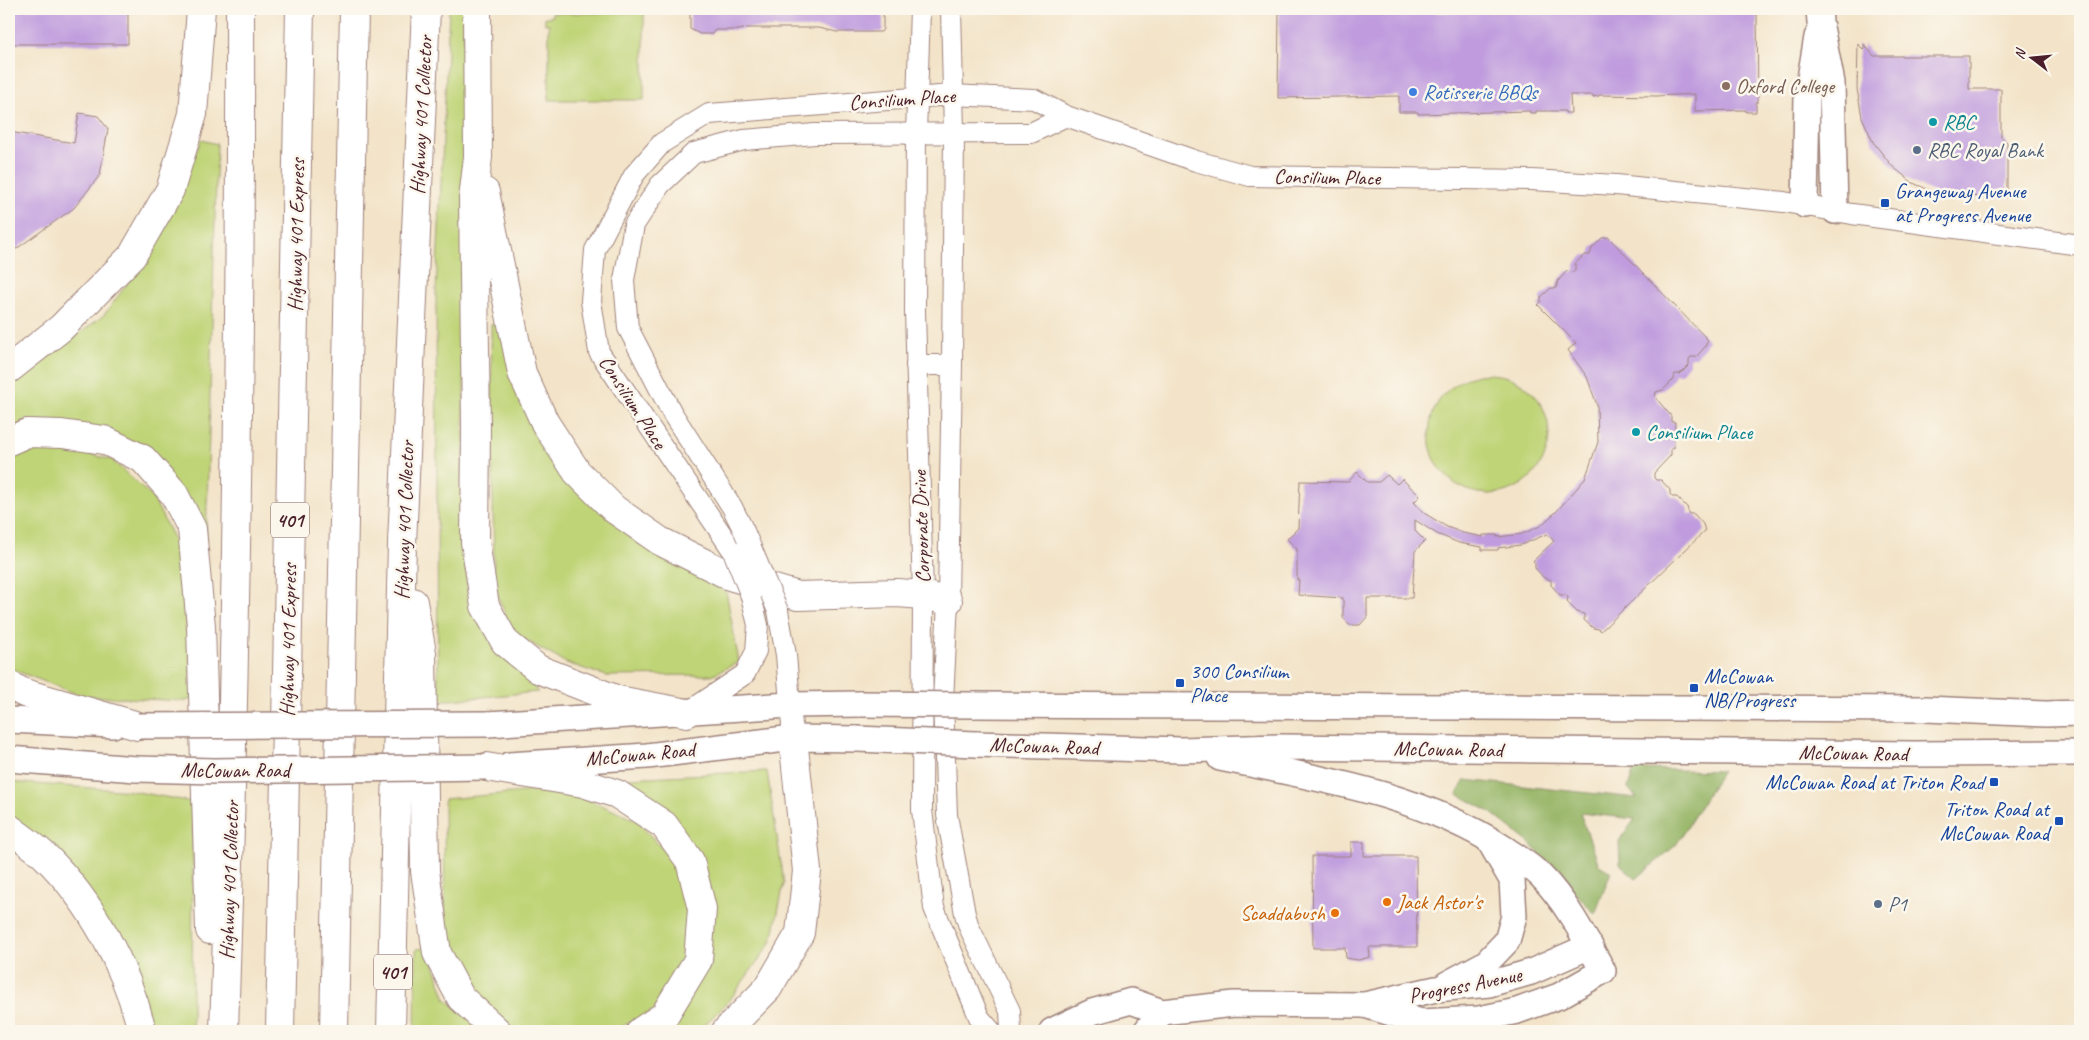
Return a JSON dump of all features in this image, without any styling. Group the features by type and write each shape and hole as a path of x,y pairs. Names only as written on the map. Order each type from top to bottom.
{"highway":[{"path":"9,369 61,328 132,256 170,190 194,114 201,9"},
{"name":"Highway 401 Collector","path":"224,1031 232,779 240,308 240,9"},
{"name":"Highway 401 Express","path":"280,1031 300,9"},
{"path":"334,1031 354,9"},
{"name":"Highway 401 Collector","path":"391,1031 402,543 426,9"},
{"path":"477,9 478,157 473,199 476,427 475,542 485,606 505,642 538,668 618,700 687,712"},
{"path":"478,157 522,373 545,423 577,472 614,509 660,541 730,576 798,596 897,593 935,598"},
{"path":"9,441 27,433 62,434 104,440 143,459 174,494 192,529 201,626 213,1031"},
{"path":"402,543 422,653 425,871 437,953 461,998 498,1031"},
{"path":"9,685 24,693 138,726"},
{"path":"726,1031 768,988 800,933 807,871 793,738"},
{"path":"486,766 583,783 617,794 664,824 690,861 702,909 698,960 664,1016 641,1031"},
{"path":"9,828 45,856 77,893 108,942 136,1006 142,1031"}],"main road":[{"path":"1805,205 1807,96 1820,16"},
{"path":"1820,16 1832,84 1835,211"},
{"name":"McCowan Road","path":"9,720 138,726 487,724 790,705 861,704 1916,709 2046,714 2080,713"},
{"name":"McCowan Road","path":"9,759 136,769 215,771 486,766 647,756 793,738 1181,750 1280,747 1913,754 2080,753"},
{"path":"1181,750 1316,778 1386,797 1438,814 1488,838 1524,861 1553,889 1590,946"},
{"path":"1436,989 1486,963 1507,941 1514,916 1512,880 1488,838"},
{"name":"Progress Avenue","path":"1052,1031 1092,1012 1131,1001 1162,1012 1234,1004 1365,1005 1436,989 1489,984 1531,972 1590,946 1604,971 1559,996 1518,1011 1479,1019 1420,1022 1365,1005"},
{"path":"1146,1031 1162,1012"}],"street":[{"name":"Corporate Drive","path":"920,9 916,134 916,365 943,700 948,816 965,914 1010,1012 1011,1031"},
{"name":"Corporate Drive","path":"951,9 954,132 952,365 922,810 934,908 979,1018 991,1031"},
{"name":"Consilium Place","path":"687,712 745,674 756,651 758,624 751,596 733,551 599,352 591,301 595,250 634,175 662,143 709,114 779,107 917,99 952,95 1034,99 1066,116 1196,161 1250,176 1532,180 1616,185 1805,205 1835,211 2080,245"},
{"name":"Consilium Place","path":"793,738 786,655 778,611 732,507 672,413 628,328 624,280 634,225 660,185 694,153 744,140 797,135 954,132 1031,133 1066,116"},
{"path":"916,365 952,365"}],"green space":[{"path":"449,9 464,9 464,541 468,592 485,632 538,692 438,701 436,292"},
{"path":"552,13 644,13 644,100 549,100 549,24 545,24 545,17 552,17"},
{"path":"201,140 217,144 206,541 110,432 9,430 9,387 104,315 161,238"},
{"path":"491,324 499,326 567,479 633,540 726,591 739,662 712,675 607,676 566,663 513,633 494,587"},
{"path":"1489,374 1512,378 1532,391 1545,411 1549,434 1545,457 1532,477 1512,490 1489,494 1466,490 1446,477 1433,457 1429,434 1433,411 1446,391 1466,378"},
{"path":"60,446 112,460 153,498 179,550 194,698 185,701 82,696 9,668 9,459"},
{"path":"1634,769 1722,771 1676,845 1636,879 1620,864 1619,841 1635,819 1580,813 1599,865 1611,872 1595,914 1529,843 1490,812 1457,794 1465,780 1637,798 1628,788"},
{"path":"767,771 784,883 772,941 729,1001 698,1031 655,1031 707,918 628,778"},
{"path":"9,782 132,791 193,802 192,1031 149,1031 127,953 9,818"},
{"path":"534,791 584,798 636,820 681,869 689,923 682,969 654,1010 619,1028 606,1031 516,1031 479,1000 445,925 444,799"},
{"path":"428,948 446,999 483,1031 415,1031 416,949"}],"building":[{"path":"9,9 159,9 159,12 128,12 128,44 9,44"},
{"path":"690,9 883,9 883,29 881,32 837,32 819,28 747,28 715,30 712,34 700,34 690,29"},
{"path":"1279,9 1398,9 1398,13 1570,11 1570,9 1757,9 1758,102 1756,102 1756,112 1746,112 1746,110 1695,111 1695,94 1657,96 1599,95 1593,97 1593,95 1570,95 1571,113 1565,113 1565,111 1536,111 1536,113 1530,113 1530,111 1418,114 1418,112 1399,112 1399,96 1278,98"},
{"name":"RBC","path":"1858,44 1864,50 1864,44 1874,56 1969,56 1969,89 2001,89 2001,137 2007,142 2007,197 1943,196 1913,183 1892,166 1873,142 1862,117 1857,89"},
{"path":"79,113 98,116 108,129 100,175 74,208 9,254 9,132 74,143"},
{"name":"Consilium Place","path":"1608,237 1708,340 1705,347 1696,357 1689,359 1689,365 1680,374 1675,374 1672,381 1663,390 1656,392 1655,397 1671,416 1671,422 1675,422 1674,448 1671,448 1671,455 1654,473 1654,478 1661,480 1670,490 1672,497 1677,497 1687,507 1689,514 1694,514 1703,524 1705,531 1601,631 1593,628 1584,620 1584,614 1577,612 1567,602 1568,597 1560,595 1551,585 1551,580 1544,578 1535,568 1533,561 1554,541 1547,534 1521,545 1498,548 1498,550 1482,550 1482,547 1459,543 1437,534 1415,520 1415,531 1425,541 1415,551 1412,598 1367,598 1367,617 1360,625 1349,625 1343,617 1343,598 1298,595 1297,549 1287,539 1298,528 1300,481 1348,482 1357,472 1367,482 1379,482 1387,475 1397,484 1402,479 1420,496 1414,502 1424,513 1447,527 1463,533 1483,537 1483,535 1497,535 1497,537 1522,534 1540,526 1556,512 1585,479 1598,442 1597,405 1587,377 1568,350 1576,343 1538,305 1541,302 1541,297 1551,288 1556,288 1558,281 1567,271 1572,272 1575,270 1575,264 1584,255 1590,255 1592,248 1602,238"},
{"path":"1351,842 1364,842 1364,856 1416,856 1417,947 1369,947 1370,957 1358,960 1346,958 1345,948 1313,948 1312,856 1351,856"}],"place":[{"name":"Oxford College","path":"1726,86"},
{"name":"Rotisserie BBQs","path":"1413,92"},
{"name":"RBC","path":"1933,122"},
{"name":"RBC Royal Bank","path":"1917,150"},
{"name":"Grangeway Avenue at Progress Avenue","path":"1885,203"},
{"name":"Consilium Place","path":"1636,432"},
{"name":"300 Consilium Place","path":"1180,683"},
{"name":"McCowan NB/Progress","path":"1694,688"},
{"name":"McCowan Road at Triton Road","path":"1994,782"},
{"name":"Triton Road at McCowan Road","path":"2059,821"},
{"name":"Jack Astor's","path":"1387,902"},
{"name":"P1","path":"1878,904"},
{"name":"Scaddabush","path":"1335,913"}]}
